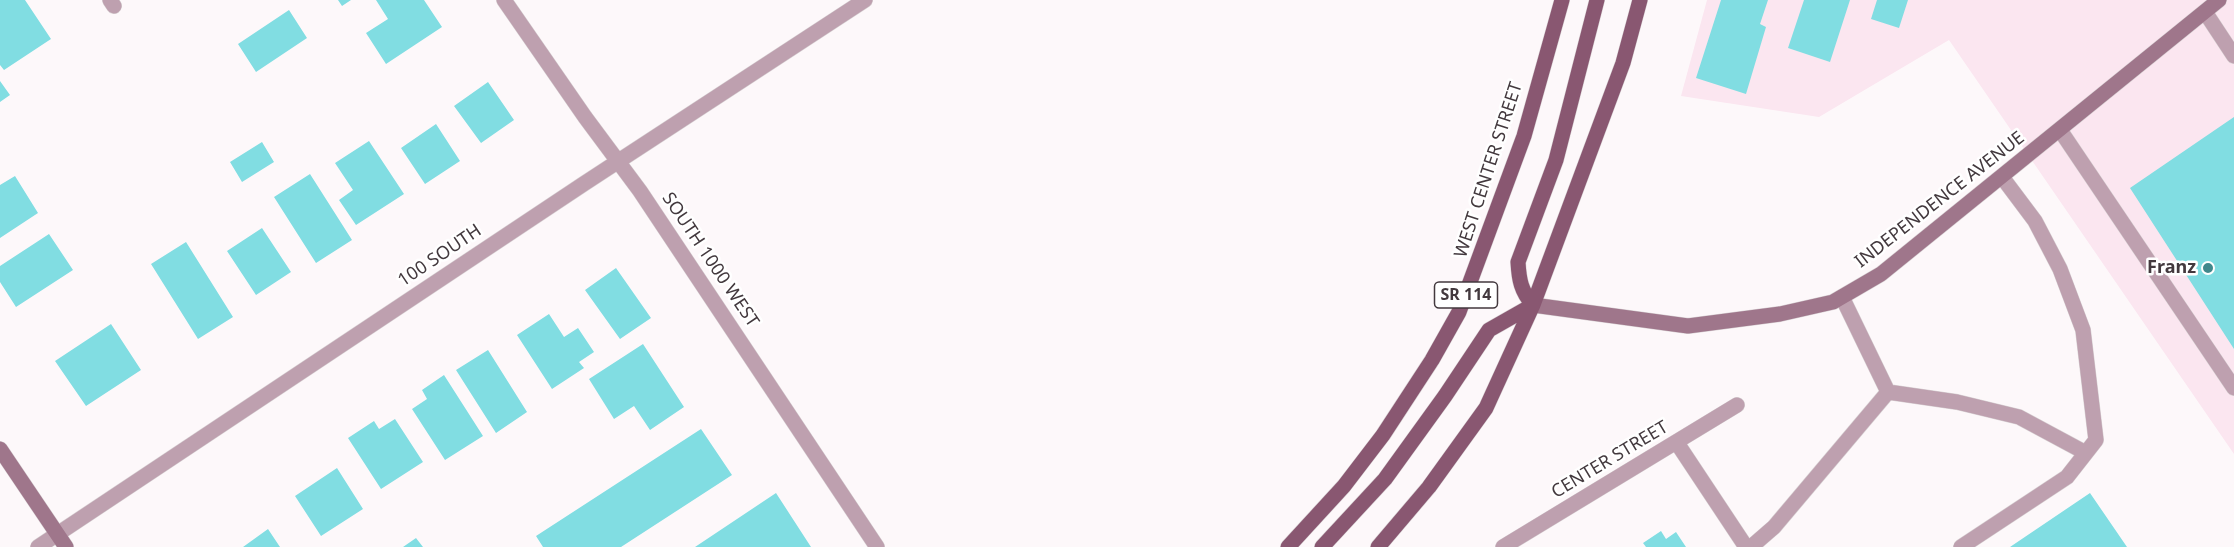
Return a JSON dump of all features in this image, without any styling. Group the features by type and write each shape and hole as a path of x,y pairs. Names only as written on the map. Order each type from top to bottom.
{"main road":[{"name":"WEST CENTER STREET","path":"1288,547 1344,486 1383,435 1460,312 1524,136 1562,0"},
{"path":"1533,305 1524,295 1519,280 1518,262 1556,160 1598,0"},
{"path":"1378,547 1428,487 1486,408 1533,305 1623,63 1640,0"},
{"path":"1322,547 1385,478 1445,396 1489,330 1533,305"}],"street":[{"name":"SOUTH 1000 WEST","path":"504,0 585,117 619,161 877,547"},
{"name":"100 SOUTH","path":"38,547 61,541 619,161 865,0"},
{"name":"INDEPENDENCE AVENUE","path":"1533,305 1688,326 1780,314 1833,302 1881,274 2219,0"},
{"path":"2205,12 2234,56"},
{"path":"2060,130 2234,387"},
{"path":"1961,547 2067,477 2096,440 2083,330 2060,269 2036,221 2002,177"},
{"path":"1842,297 1888,392"},
{"path":"1888,392 1957,402 2019,417 2086,453"},
{"path":"1751,547 1774,527 1888,392"},
{"name":"CENTER STREET","path":"1503,547 1737,405"},
{"path":"1677,443 1746,547"},
{"path":"0,449 61,541"}],"shaded area":[{"path":"1707,0 2234,0 2234,454 1949,40 1819,117 1681,96"}],"building":[{"path":"0,0 25,0 51,39 4,70 0,65"},
{"path":"338,0 351,0 342,6"},
{"path":"376,0 424,0 442,27 386,64 366,33 388,19"},
{"path":"1721,0 1768,0 1760,24 1766,27 1746,94 1696,78"},
{"path":"1804,0 1850,0 1830,62 1788,48"},
{"path":"1877,0 1908,0 1899,28 1871,19"},
{"path":"289,10 307,38 256,72 238,44"},
{"path":"0,81 10,95 0,102"},
{"path":"488,82 514,120 481,143 454,106"},
{"name":"Franz","path":"2234,117 2234,349 2130,188"},
{"path":"436,124 460,161 425,184 401,148"},
{"path":"369,141 404,194 356,225 339,200 353,190 335,163"},
{"path":"262,142 274,162 242,182 230,162"},
{"path":"310,174 352,240 316,263 274,197"},
{"path":"15,176 38,213 0,238 0,185"},
{"path":"262,228 291,272 256,295 227,251"},
{"path":"49,234 73,270 16,307 0,282 0,266"},
{"path":"186,242 233,317 198,339 151,264"},
{"path":"616,268 651,318 620,339 585,290"},
{"path":"549,314 564,337 578,328 594,352 579,362 584,368 552,389 517,335"},
{"path":"111,324 141,370 86,406 55,361"},
{"path":"643,344 684,407 650,430 634,406 614,419 589,379"},
{"path":"488,350 527,412 496,433 456,370"},
{"path":"444,375 483,436 445,460 412,409 427,399 422,390"},
{"path":"395,419 423,462 381,489 348,438 374,421 379,429"},
{"path":"701,429 732,475 621,547 543,547 536,536"},
{"path":"337,468 363,509 321,536 295,496"},
{"path":"776,493 811,547 695,547"},
{"path":"2090,493 2127,547 2010,547"},
{"path":"268,529 280,547 243,547"},
{"path":"1661,531 1666,539 1676,532 1686,547 1646,547 1643,543"},
{"path":"416,538 423,547 403,547"}],"place":[{"name":"Franz","path":"2208,268"}]}
